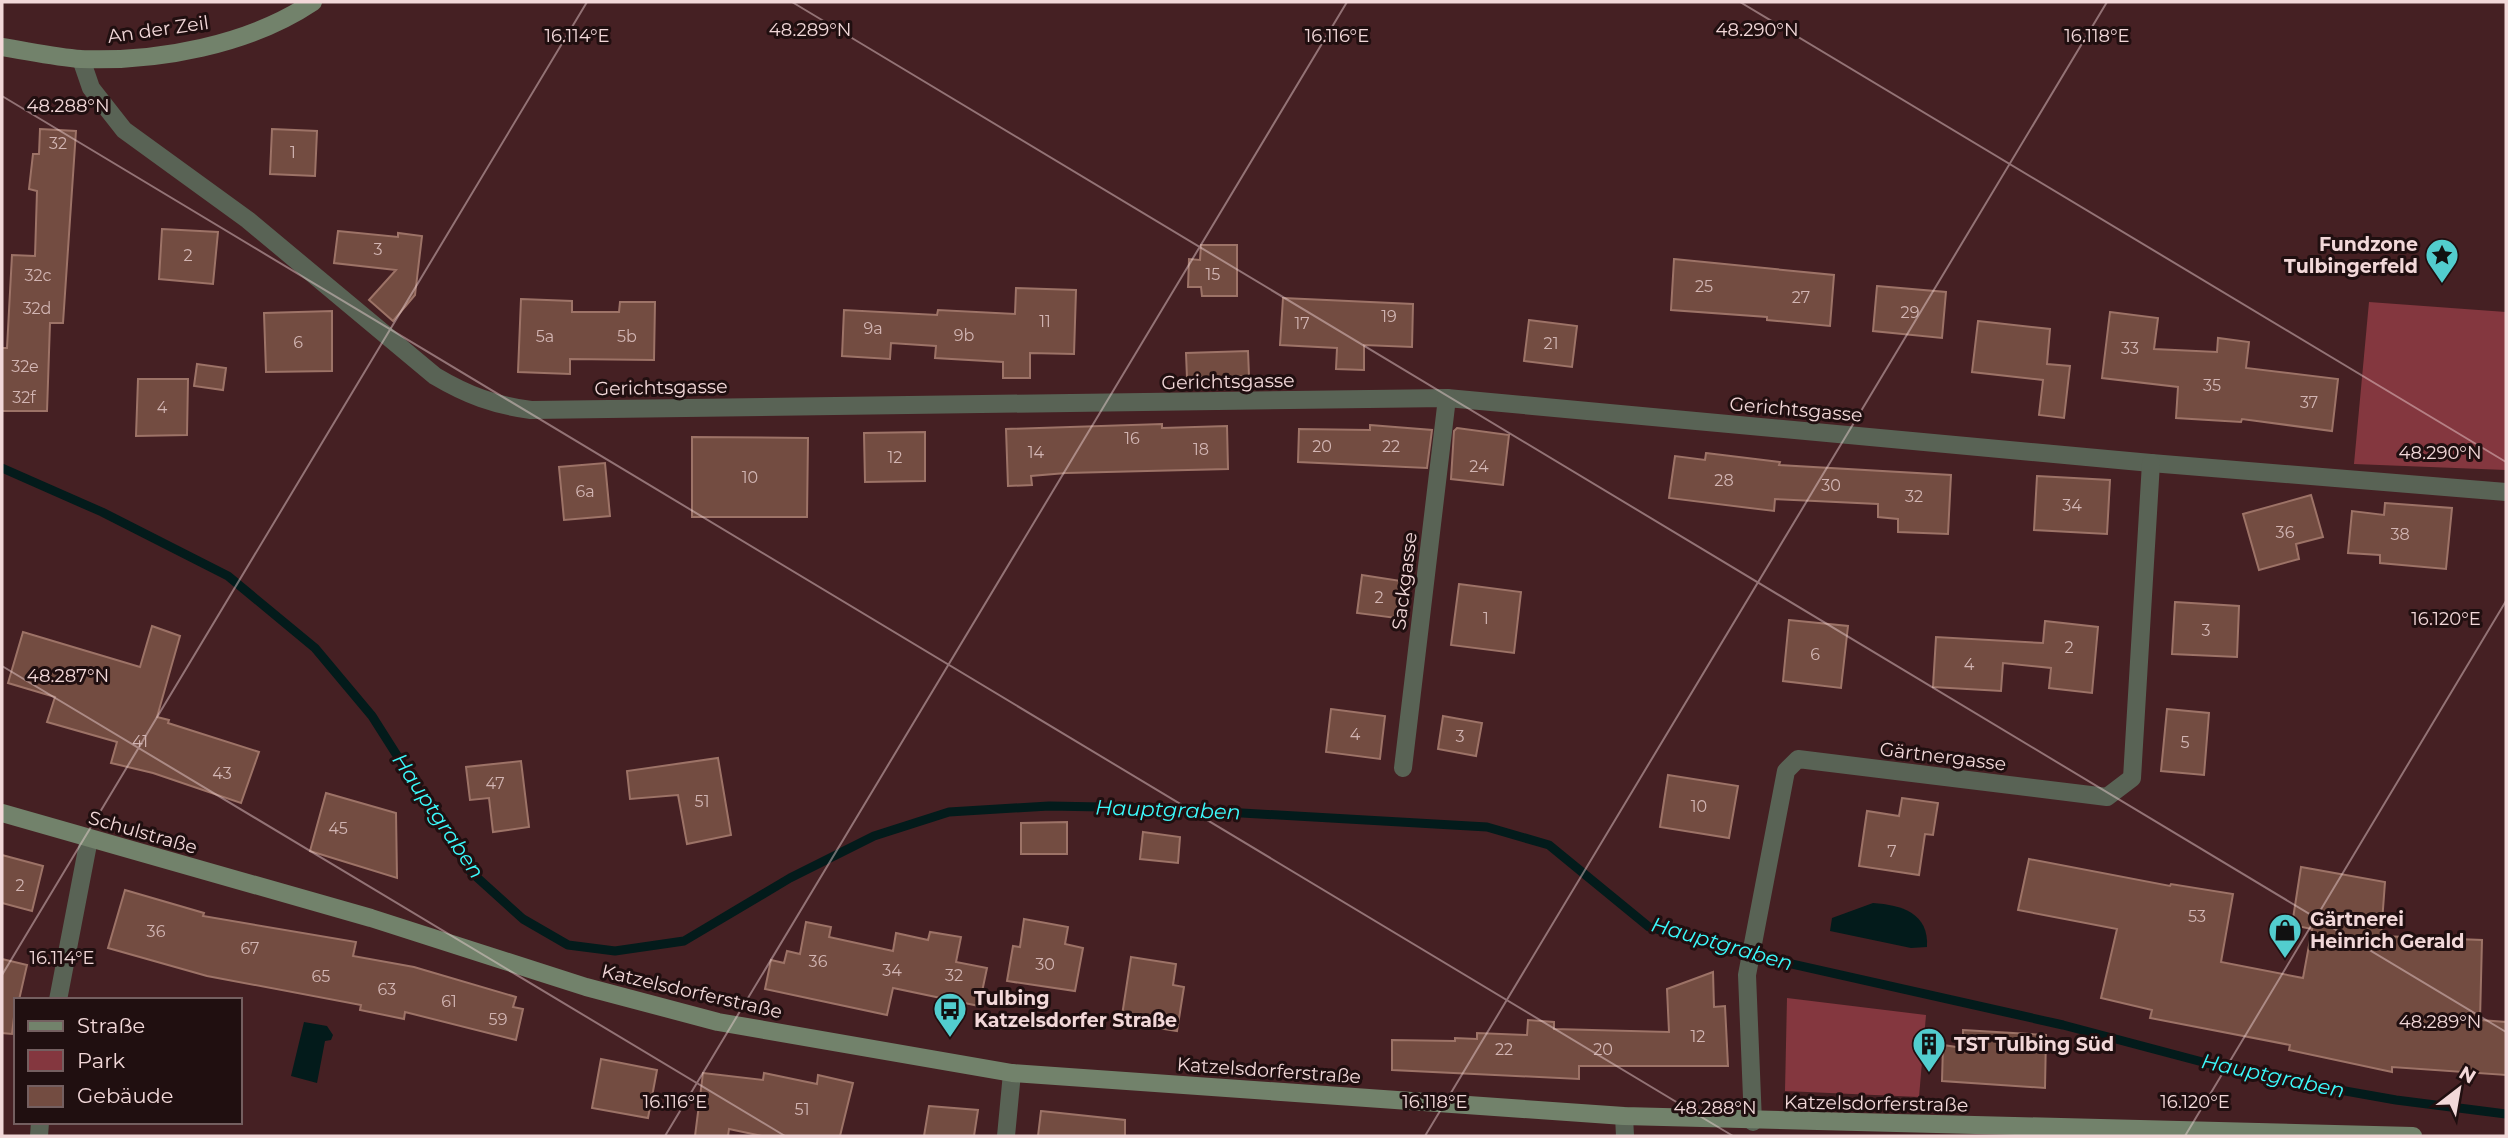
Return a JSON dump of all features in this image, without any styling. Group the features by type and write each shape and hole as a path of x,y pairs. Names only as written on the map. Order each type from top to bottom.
{"street":[{"name":"An der Zeil","path":"2,47 81,59 148,55 201,47 267,26 313,2"},
{"name":"Gerichtsgasse","path":"81,59 91,88 124,130 248,220 435,376 468,395 498,406 531,410 1447,398 2151,463 2506,492"},
{"name":"Sackgasse","path":"1402,768 1447,398"},
{"name":"Gärtnergasse","path":"1753,1122 1747,975 1786,771 1798,759 2107,797 2132,778 2151,463"},
{"name":"Schulstraße","path":"2,813 272,891"},
{"path":"58,998 89,839"},
{"name":"Katzelsdorferstraße","path":"272,891 371,918 586,987 718,1023 1012,1073 1623,1116 1753,1122 2413,1136"},
{"path":"1006,1136 1012,1073"},
{"path":"1623,1116 1625,1136"}],"green space":[{"path":"2369,302 2506,312 2506,470 2354,464"},
{"path":"1787,998 1926,1015 1919,1097 1785,1091"}],"water":[{"path":"1873,903 1894,906 1912,913 1923,926 1927,947 1911,948 1830,931 1832,918"},
{"path":"304,1022 327,1026 333,1035 331,1040 325,1041 317,1083 291,1076"}],"building":[{"path":"40,129 76,131 63,323 50,323 47,411 2,411 2,348 7,348 12,255 35,256 37,191 29,189 33,154 39,154"},
{"path":"272,129 317,131 315,176 270,174"},
{"path":"162,229 218,232 213,284 159,279"},
{"path":"338,231 398,237 398,233 422,236 415,295 393,321 369,300 396,270 334,263"},
{"path":"1201,245 1237,245 1237,296 1202,296 1201,287 1188,287 1189,259 1200,260"},
{"path":"1674,259 1834,275 1830,326 1767,320 1767,317 1671,310"},
{"path":"1877,286 1946,292 1942,338 1873,331"},
{"path":"1016,288 1076,290 1074,354 1030,353 1030,378 1003,378 1003,362 935,358 936,346 891,343 890,359 842,356 844,310 937,315 938,310 1015,314"},
{"path":"1283,298 1413,304 1412,347 1364,345 1364,370 1336,369 1337,348 1280,345"},
{"path":"521,299 572,301 572,312 619,312 620,302 655,302 654,360 570,359 570,374 518,372"},
{"path":"332,311 332,371 266,372 264,313"},
{"path":"2110,312 2158,318 2154,349 2217,352 2218,338 2249,342 2246,368 2338,379 2332,431 2242,419 2241,422 2176,418 2178,387 2102,378"},
{"path":"1529,320 1577,326 1572,367 1524,361"},
{"path":"1978,321 2050,329 2047,364 2070,366 2064,418 2039,415 2043,380 1972,372"},
{"path":"1248,351 1249,376 1187,378 1186,353"},
{"path":"197,364 226,368 223,390 194,386"},
{"path":"138,379 188,379 187,435 136,436"},
{"path":"1162,424 1162,428 1227,426 1228,469 1066,473 1031,476 1032,485 1008,486 1006,429"},
{"path":"1370,425 1432,430 1427,468 1298,462 1299,429 1370,430"},
{"path":"1457,428 1509,435 1503,485 1451,479 1454,431"},
{"path":"925,432 925,481 865,482 864,433"},
{"path":"692,437 808,438 807,517 692,517"},
{"path":"1706,453 1780,462 1779,465 1951,475 1948,534 1898,532 1898,519 1878,517 1878,504 1775,499 1774,511 1669,498 1675,456 1705,460"},
{"path":"605,463 610,516 564,520 559,467"},
{"path":"2037,476 2110,480 2107,534 2034,530"},
{"path":"2311,495 2323,537 2296,544 2299,559 2259,570 2243,514"},
{"path":"2385,503 2452,508 2446,569 2380,563 2380,555 2348,553 2352,511 2384,515"},
{"path":"1362,575 1401,581 1396,618 1357,613"},
{"path":"1459,584 1521,592 1514,653 1451,645"},
{"path":"2175,602 2239,606 2237,657 2172,654"},
{"path":"1789,620 1848,626 1841,688 1783,681"},
{"path":"2045,621 2098,627 2092,693 2049,688 2051,668 2003,663 2001,691 1933,687 1936,637 2043,643"},
{"path":"152,626 180,636 157,717 169,720 168,723 259,752 241,803 153,773 111,763 117,742 47,722 55,697 8,683 23,632 140,667"},
{"path":"1331,709 1385,716 1380,759 1326,752"},
{"path":"2167,709 2209,713 2204,775 2161,771"},
{"path":"1443,716 1482,723 1476,756 1438,749"},
{"path":"718,758 731,835 687,844 678,795 630,799 627,771"},
{"path":"521,761 529,827 493,832 489,798 470,800 466,767"},
{"path":"1668,775 1738,786 1729,838 1660,827"},
{"path":"326,793 396,813 397,878 310,851"},
{"path":"1902,798 1938,803 1933,835 1925,834 1919,875 1859,866 1867,811 1899,816"},
{"path":"1067,822 1067,854 1021,854 1021,823"},
{"path":"1143,832 1180,837 1178,863 1140,859"},
{"path":"2,855 43,866 32,911 2,903"},
{"path":"2029,859 2170,886 2171,884 2233,894 2221,962 2303,978 2312,929 2292,925 2301,867 2385,882 2381,936 2482,940 2480,1020 2506,1022 2506,1075 2392,1067 2392,1072 2289,1050 2290,1045 2150,1018 2152,1010 2101,998 2117,929 2018,910"},
{"path":"125,890 204,913 203,916 356,942 353,956 414,967 516,997 513,1007 523,1009 516,1040 405,1012 404,1019 360,1010 361,1005 207,976 108,948"},
{"path":"1024,919 1068,927 1065,944 1083,948 1075,991 1007,981 1013,946 1020,947"},
{"path":"806,922 831,927 829,937 893,951 896,933 928,940 930,932 961,937 956,962 987,968 979,1006 893,988 887,1015 765,989 771,960 784,963 787,951 800,954"},
{"path":"1131,957 1176,964 1173,985 1184,987 1177,1031 1121,1022"},
{"path":"2,959 27,965 19,998 14,998 12,1034 2,1033"},
{"path":"1713,972 1714,1007 1725,1006 1728,1066 1579,1066 1579,1079 1392,1070 1392,1040 1455,1041 1455,1038 1477,1039 1477,1033 1527,1035 1528,1020 1554,1022 1554,1029 1669,1032 1667,989"},
{"path":"1963,1030 2046,1035 2045,1088 1942,1081 1943,1045 1963,1048"},
{"path":"601,1059 657,1070 648,1118 592,1108"},
{"path":"703,1073 763,1080 764,1073 817,1084 818,1075 853,1083 840,1136 762,1136 729,1129 728,1136 695,1136"},
{"path":"929,1106 978,1110 974,1136 924,1136"},
{"path":"1041,1111 1125,1120 1125,1136 1038,1136"}],"waterway":[{"name":"Hauptgraben","path":"2,468 102,512 228,576 315,648 372,716 471,872 523,919 568,945 615,951 684,941 790,878 874,836 949,812 1049,806 1156,808 1487,827 1549,845 1649,927 1734,951 2063,1025 2244,1073 2396,1100 2506,1114"}],"place":[{"name":"Fundzone Tulbingerfeld","path":"2442,285"},
{"name":"Gärtnerei Heinrich Gerald","path":"2285,960"},
{"name":"Tulbing Katzelsdorfer Straße","path":"950,1039"},
{"name":"TST Tulbing Süd","path":"1929,1074"}]}
